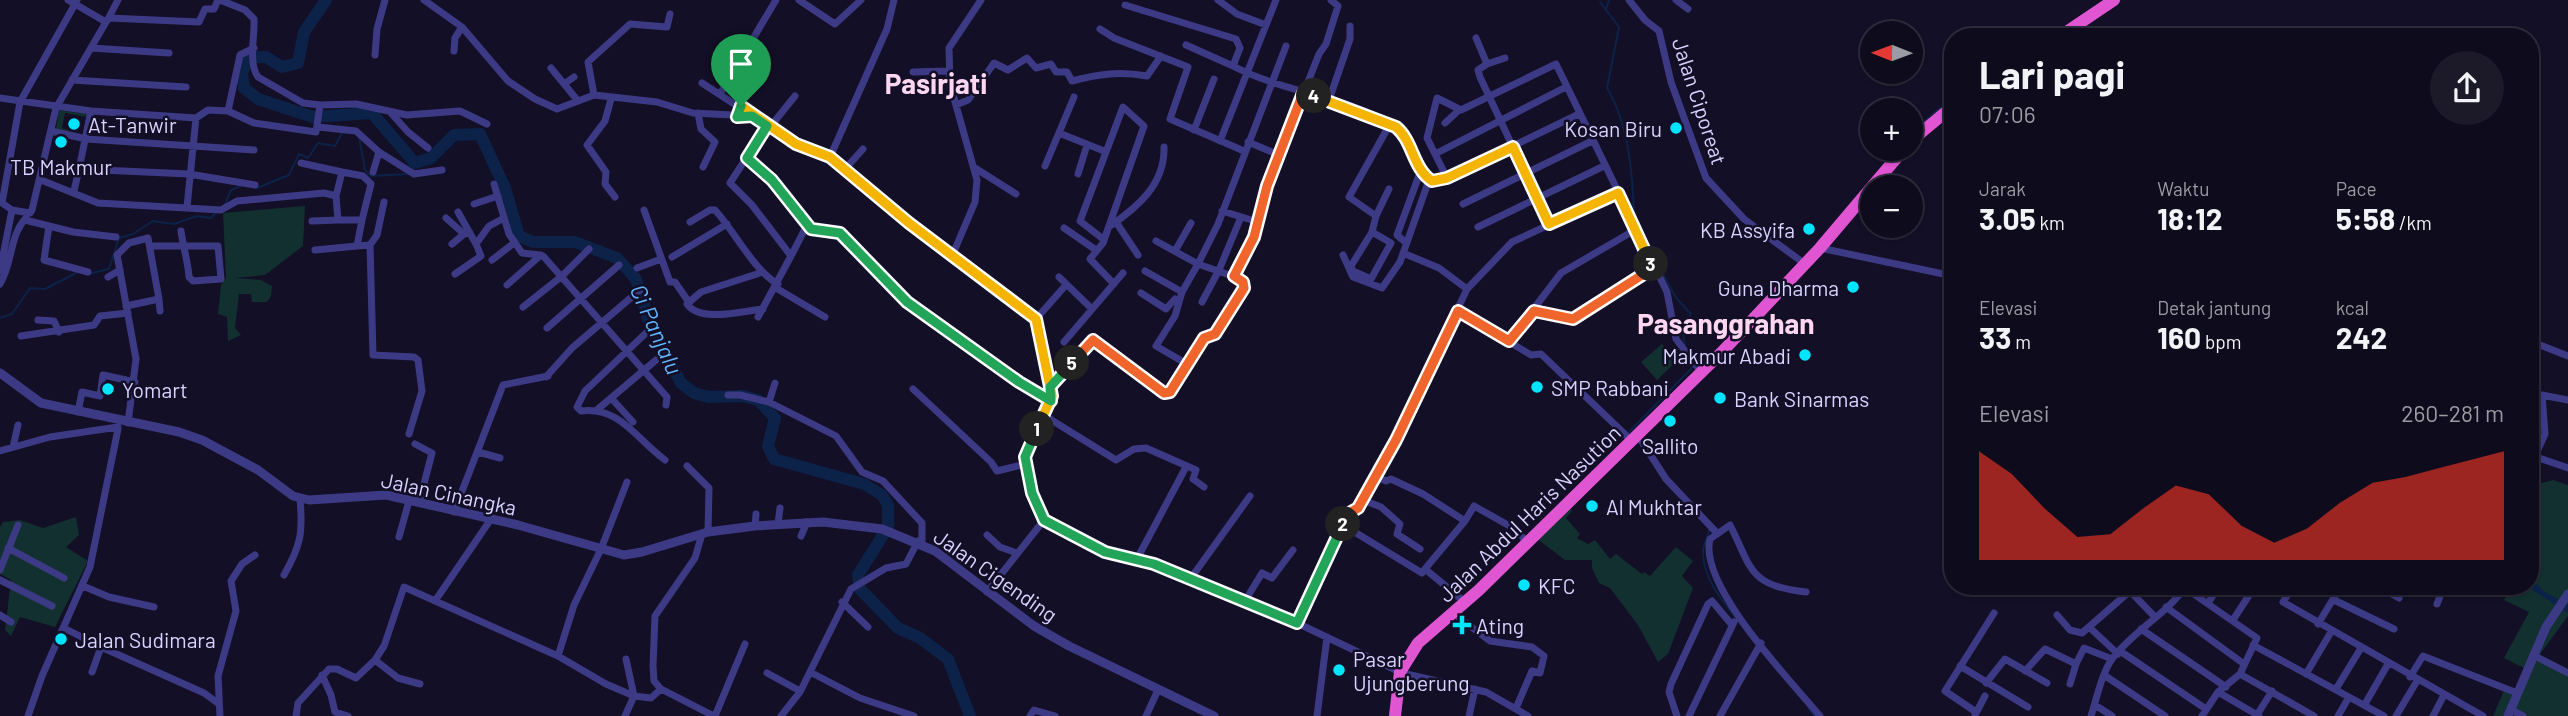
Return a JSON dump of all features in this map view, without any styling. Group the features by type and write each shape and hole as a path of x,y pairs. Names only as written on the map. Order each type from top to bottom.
{"highway":[{"path":"2072,28 2114,0"},
{"path":"1923,131 1944,113"},
{"name":"Jalan Abdul Haris Nasution","path":"1395,716 1403,673 1437,628 1634,437 1697,368 1805,264 1894,161"},
{"name":"Jalan Abdul Haris Nasution","path":"1400,716 1403,673"}],"street":[{"path":"13,230 30,213 41,180 56,108 118,0"},
{"path":"30,213 12,210 2,203 20,102 73,1 108,20 199,22 205,9 214,9 219,0 250,13 254,19 253,70 258,76 303,103 320,106 356,104 407,115 460,111 487,124"},
{"path":"374,55 377,29 385,0"},
{"path":"424,0 463,27 503,76 535,99 560,109 594,95 611,99 650,101 698,113 752,116"},
{"path":"720,94 776,0"},
{"path":"799,0 835,24 861,0"},
{"path":"830,157 887,29 893,4 884,0"},
{"path":"952,256 975,202 975,168 948,71 950,46 981,0"},
{"path":"1218,0 1237,14 1266,25"},
{"path":"1220,141 1276,0"},
{"path":"1234,276 1248,250 1267,186 1303,93 1326,44 1338,6 1331,0"},
{"name":"Jalan Ciporeat","path":"1629,0 1645,20 1659,31 1671,82 1706,178 1744,219 1805,264"},
{"path":"1676,0 1688,9"},
{"path":"1125,5 1236,39 1240,48 1233,66"},
{"path":"594,95 589,62 628,26 638,23 667,27 670,14"},
{"path":"1329,100 1350,39 1350,26"},
{"path":"454,51 455,37 463,27"},
{"path":"1100,29 1114,38 1188,67 1170,119 1244,151"},
{"path":"1476,38 1487,64"},
{"path":"1186,46 1270,83 1329,100 1390,124 1401,131 1429,180"},
{"path":"1141,293 1166,309 1170,308 1211,242 1286,46"},
{"path":"92,48 169,54"},
{"path":"229,111 240,55 254,49"},
{"path":"956,105 968,100 994,63 1008,70 1028,58 1036,68 1052,64 1056,72 1067,72 1072,81 1115,72 1147,76 1161,56"},
{"path":"1505,58 1487,64 1478,71 1549,224"},
{"path":"1445,123 1458,111 1556,64 1653,268 1668,294 1676,339 1697,368"},
{"path":"551,68 578,101"},
{"path":"913,72 948,71"},
{"path":"564,84 573,77"},
{"path":"1194,130 1214,79"},
{"path":"72,80 186,87"},
{"path":"702,83 796,144 830,157 886,206 1036,319 1051,401 1025,454 1035,504 1044,520 1105,552 1137,559 1191,578 1327,636 1403,673 1475,689 1528,716"},
{"path":"1435,154 1566,88"},
{"path":"791,256 752,205 730,184 734,174 795,96"},
{"path":"1447,178 1427,134 1439,96 1458,111"},
{"path":"1045,166 1074,97"},
{"path":"0,98 56,108 196,118 208,110 229,111 254,123 310,133 316,132 320,106"},
{"path":"611,99 605,121 587,145 606,172 605,184 615,197"},
{"path":"737,117 741,106"},
{"path":"1103,239 1080,221 1121,108 1144,124 1112,224 1090,261 1114,284"},
{"path":"74,191 91,111"},
{"path":"390,112 408,132 428,148"},
{"path":"698,113 701,129 715,142 703,167"},
{"path":"1429,180 1447,178 1579,114"},
{"path":"187,207 196,118"},
{"path":"1376,216 1349,197 1390,124"},
{"path":"318,126 356,131 379,152 414,174 442,170"},
{"path":"51,131 86,139 254,150"},
{"path":"1059,133 1104,151"},
{"path":"1463,204 1592,141"},
{"path":"1248,142 1279,155"},
{"path":"1078,174 1087,145"},
{"path":"1112,224 1151,191 1164,164 1164,147"},
{"path":"846,169 863,149"},
{"path":"373,172 379,152"},
{"path":"747,158 787,197 807,225 814,230 840,233 907,302 1019,382 1051,401"},
{"path":"301,163 363,176 370,181 357,246"},
{"path":"1478,227 1604,166"},
{"path":"975,168 1016,194"},
{"path":"79,169 189,174 255,185"},
{"path":"1404,241 1397,234 1421,170"},
{"path":"338,220 336,196 342,173"},
{"path":"41,180 99,203 219,210 237,201 324,192 336,196"},
{"path":"1343,255 1353,277 1382,288 1398,266 1429,180"},
{"path":"494,184 514,243 522,253 541,255 562,276 642,372 667,397 666,405"},
{"path":"1372,232 1386,237 1391,245 1371,279 1353,271 1351,266 1372,232 1376,216 1390,189"},
{"path":"1297,623 1343,525 1363,500 1396,440 1467,289 1512,242 1618,193"},
{"path":"474,204 498,195"},
{"path":"384,202 377,235 370,245 373,355 414,357 418,360 422,391 409,434"},
{"path":"690,222 712,209 751,255 760,273 825,317"},
{"path":"0,284 13,230 12,210"},
{"path":"644,210 670,282 675,282 692,310 706,314 763,309"},
{"path":"1222,211 1258,222"},
{"path":"458,212 467,234"},
{"path":"1202,302 1219,270 1241,217"},
{"path":"446,218 477,244 481,256 455,274"},
{"path":"477,244 489,226 504,218"},
{"path":"25,220 116,237"},
{"path":"312,221 362,220"},
{"path":"1175,251 1191,223"},
{"path":"672,257 727,224"},
{"path":"1112,224 1138,255"},
{"path":"758,317 777,286 807,225"},
{"path":"49,226 44,260 88,272"},
{"path":"1063,228 1096,250"},
{"path":"1509,341 1560,273 1635,230"},
{"path":"150,246 183,245 220,247 221,279 191,279 183,245 181,231"},
{"path":"452,244 467,234"},
{"path":"29,716 42,677 82,586 94,551 122,424 135,382 136,359 117,255 120,249 146,237 150,246 160,311"},
{"path":"1050,387 1093,340 1167,394 1205,336 1215,334 1244,288 1243,282 1219,270 1198,264 1156,242"},
{"path":"492,260 514,243"},
{"path":"315,250 370,245"},
{"path":"1820,248 1944,274"},
{"path":"523,307 562,276 589,249"},
{"path":"1403,253 1439,268 1467,289"},
{"path":"507,285 541,255"},
{"path":"637,268 661,259"},
{"path":"547,328 619,265"},
{"path":"1534,311 1573,319 1653,268"},
{"path":"108,277 120,270"},
{"path":"1144,271 1180,291"},
{"path":"688,301 722,284 760,273"},
{"path":"1064,342 1123,273"},
{"path":"1059,277 1065,286 1092,309"},
{"path":"1036,319 1065,286"},
{"path":"454,512 505,384 548,376 572,348 640,290"},
{"path":"1180,291 1175,316 1156,346 1187,364"},
{"path":"21,336 94,325 100,316 159,299"},
{"path":"1458,311 1531,355 1541,354 1634,437 1666,479 1716,532"},
{"path":"38,320 54,321 59,332"},
{"path":"646,333 585,391 577,407 581,411 598,409 656,360"},
{"path":"2539,344 2568,356"},
{"path":"0,373 34,399 122,424 179,432 202,440 234,456 300,499 302,536 284,575"},
{"path":"78,412 82,392 100,397 103,375 135,382"},
{"path":"769,402 775,383"},
{"path":"913,388 991,462 997,471 1026,464"},
{"path":"728,396 740,395 769,402 842,441 862,472 883,481 922,523 920,543 906,564 887,568 851,589 842,602 800,691 780,716"},
{"path":"2539,445 2545,434 2541,396 2568,400"},
{"path":"612,399 633,422"},
{"path":"598,409 623,423 665,460"},
{"path":"1045,416 1116,460 1134,449 1146,448 1196,470 1193,479 1204,486"},
{"path":"0,451 50,437 122,424"},
{"path":"13,447 18,425"},
{"path":"400,537 432,453 415,444"},
{"path":"478,452 500,458"},
{"path":"2539,458 2568,467"},
{"path":"687,466 709,488 705,533 695,558 653,623 654,681 661,689 715,716 745,644"},
{"path":"1137,559 1186,467"},
{"path":"1374,476 1387,482 1391,480 1423,494 1465,521"},
{"path":"558,656 574,605 601,549 627,482"},
{"name":"Jalan Cinangka","path":"300,499 372,495 491,519 601,549 631,554 705,533"},
{"path":"1191,578 1250,496"},
{"path":"1363,500 1381,507 1400,524 1396,534 1420,549"},
{"path":"1343,525 1422,573 1475,506 1515,528 1527,542"},
{"path":"778,524 780,508"},
{"path":"755,514 755,526"},
{"path":"435,601 491,519"},
{"path":"987,592 1044,520"},
{"path":"801,536 807,522"},
{"name":"Jalan Cigending","path":"705,533 807,522 885,530 920,543 987,592 1069,646 1214,716"},
{"path":"0,567 18,525"},
{"path":"1736,620 1719,588 1708,555 1710,538 1716,532 1731,526 1741,554 1755,576 1787,590 1806,592"},
{"path":"986,534 1000,547 1017,553"},
{"path":"8,548 64,578"},
{"path":"1245,601 1262,573 1272,578 1293,550"},
{"path":"220,716 220,662 236,611 231,582 242,564 255,555"},
{"path":"1425,569 1465,602"},
{"path":"0,580 52,606"},
{"path":"82,586 129,603 154,607"},
{"path":"296,716 298,703 329,669 337,669 356,678 375,660 384,646 404,587 558,656 606,684 634,696 651,698 661,689"},
{"path":"2057,615 2073,632 2082,633 2123,595"},
{"path":"2136,595 2154,616"},
{"path":"2091,716 2104,676 2117,654 2177,595"},
{"path":"2196,595 2233,620 2255,642 2306,674 2384,716"},
{"path":"2208,603 2213,595"},
{"path":"2233,620 2249,595"},
{"path":"2287,595 2283,602 2318,624 2444,695 2469,713 2483,716"},
{"path":"2318,624 2336,595"},
{"path":"2394,595 2399,598"},
{"path":"2437,604 2440,595"},
{"path":"2334,600 2394,629"},
{"path":"1679,715 1669,692 1671,684 1708,604 1712,601 1736,620 1820,716"},
{"path":"2523,716 2509,713 2533,655 2562,601"},
{"path":"842,602 868,627"},
{"path":"2166,607 2244,664"},
{"path":"1453,613 1490,641 1532,647 1545,656 1540,673 1532,671 1516,708"},
{"path":"1985,696 1975,714 1946,692 1994,613"},
{"path":"0,615 11,622"},
{"path":"1689,716 1736,620"},
{"path":"2089,627 2117,654 2204,713 2218,692 2240,674 2255,642"},
{"path":"64,628 204,693 219,704"},
{"path":"2141,629 2227,687"},
{"path":"2306,674 2331,632"},
{"path":"1317,716 1327,636"},
{"path":"1720,716 1758,646"},
{"path":"92,672 101,647"},
{"path":"2070,684 2084,648 2117,654"},
{"path":"2336,689 2361,648"},
{"path":"2025,671 2045,649 2076,664"},
{"path":"2533,655 2568,673"},
{"path":"2396,716 2423,656 2517,693"},
{"path":"625,716 634,696 626,659"},
{"path":"1986,682 2005,659 2047,683"},
{"path":"375,660 398,678 420,684"},
{"path":"2365,705 2388,664"},
{"path":"1960,666 2028,707"},
{"path":"810,672 860,698 914,716"},
{"path":"767,673 800,691"},
{"path":"2240,674 2314,716"},
{"path":"322,675 335,712 348,716"},
{"path":"2104,676 2165,716"},
{"path":"1469,716 1475,689"},
{"path":"1146,716 1158,690"},
{"path":"2218,692 2258,715 2272,691"},
{"path":"2432,716 2444,695"},
{"path":"2338,716 2350,696"},
{"path":"2095,705 2112,716"},
{"path":"1030,716 1034,710 1055,716"}],"green space":[{"path":"59,110 87,114 87,117 65,113 62,128 84,135 56,129"},
{"path":"305,206 303,246 265,275 235,278 261,280 272,286 271,296 267,302 252,302 251,294 239,294 235,328 241,335 228,341 227,317 218,314 221,285 226,278 223,213"},
{"path":"1662,344 1677,361 1657,380 1641,362"},
{"path":"2553,480 2568,485 2568,616 2538,657 2568,673 2568,716 2525,716 2512,709 2509,716 2493,716 2506,686 2515,689 2524,668 2504,658 2529,612 2504,600 2507,595 2539,595 2539,484"},
{"path":"1569,507 1572,511 1566,518 1580,534 1577,538 1588,544 1595,540 1610,559 1616,554 1642,574 1644,572 1650,576 1676,547 1693,561 1682,576 1693,588 1668,654 1658,662 1638,625 1610,588 1599,583 1592,568 1592,560 1565,560 1536,538"},
{"path":"76,517 79,535 66,547 88,561 55,627 20,617 11,636 5,630 11,580 0,574 0,527 3,522 20,520 43,528"}],"water":[{"path":"2539,586 2568,605 2568,613 2539,594"}],"waterway":[{"name":"Ci Panjalu","path":"326,0 304,32 298,63 282,67 266,57 249,57 242,73 244,88 258,99 313,117 372,113 415,163 431,158 454,135 480,134 505,188 519,236 533,242 575,242 617,258 636,279 649,322 681,383 694,393 708,397 743,396 758,400 775,418 768,446 774,459 864,484 882,495 888,505 888,527 858,575 860,589 898,628 920,638 948,659 970,716"},
{"path":"1606,9 1609,0"},
{"path":"1600,2 1619,27 1607,88 1625,134 1631,168 1634,218"},
{"path":"1931,115 1944,106"},
{"path":"1923,122 1929,117"},
{"path":"257,188 289,175 299,154 308,158 318,143 335,146 342,133"},
{"path":"359,137 365,170 371,176 407,174"},
{"path":"225,204 231,190 241,186"},
{"path":"92,273 109,269 119,238 133,234 153,221 174,224 197,216 211,218 216,212"},
{"path":"0,318 12,314 30,288 45,289 76,273"},
{"path":"1662,273 1677,299 1691,314 1682,328 1685,345"},
{"path":"1628,433 1694,366"},
{"path":"1709,530 1703,552 1706,571 1720,597 1737,619"},
{"path":"1808,708 1814,716"}],"place":[{"name":"At-Tanwir","path":"74,124"},
{"name":"Kosan Biru","path":"1676,128"},
{"name":"TB Makmur","path":"61,142"},
{"name":"KB Assyifa","path":"1809,229"},
{"name":"Guna Dharma","path":"1853,287"},
{"name":"Makmur Abadi","path":"1805,355"},
{"name":"SMP Rabbani","path":"1537,387"},
{"name":"Yomart","path":"108,389"},
{"name":"Bank Sinarmas","path":"1720,398"},
{"name":"Sallito","path":"1670,421"},
{"name":"Al Mukhtar","path":"1592,506"},
{"name":"KFC","path":"1524,585"},
{"name":"Ating","path":"1462,625"},
{"name":"Jalan Sudimara","path":"61,639"},
{"name":"Pasar Ujungberung","path":"1339,670"}],"district":[{"name":"Pasirjati","path":"936,83"},
{"name":"Pasanggrahan","path":"1726,323"}],"route":[{"path":"741,106 737,117 752,116 767,126 747,158 772,180 807,225 814,230 833,230 840,233 907,302 1019,382 1051,401 1051,398 1052,396 1050,387 1093,340 1164,393 1170,392 1204,338 1215,334 1244,288 1244,283 1234,276 1254,237 1267,186 1303,93 1348,106 1396,127 1403,134 1421,170 1432,181 1440,181 1513,147 1549,224 1618,193 1653,268 1573,319 1534,311 1509,341 1458,311 1396,440 1358,508 1351,512 1337,535 1297,623 1154,564 1105,552 1044,520 1035,504 1025,457 1045,416 1050,404 1051,401 1052,396 1045,371 1036,319 886,206 830,157 796,144 741,106"}]}
